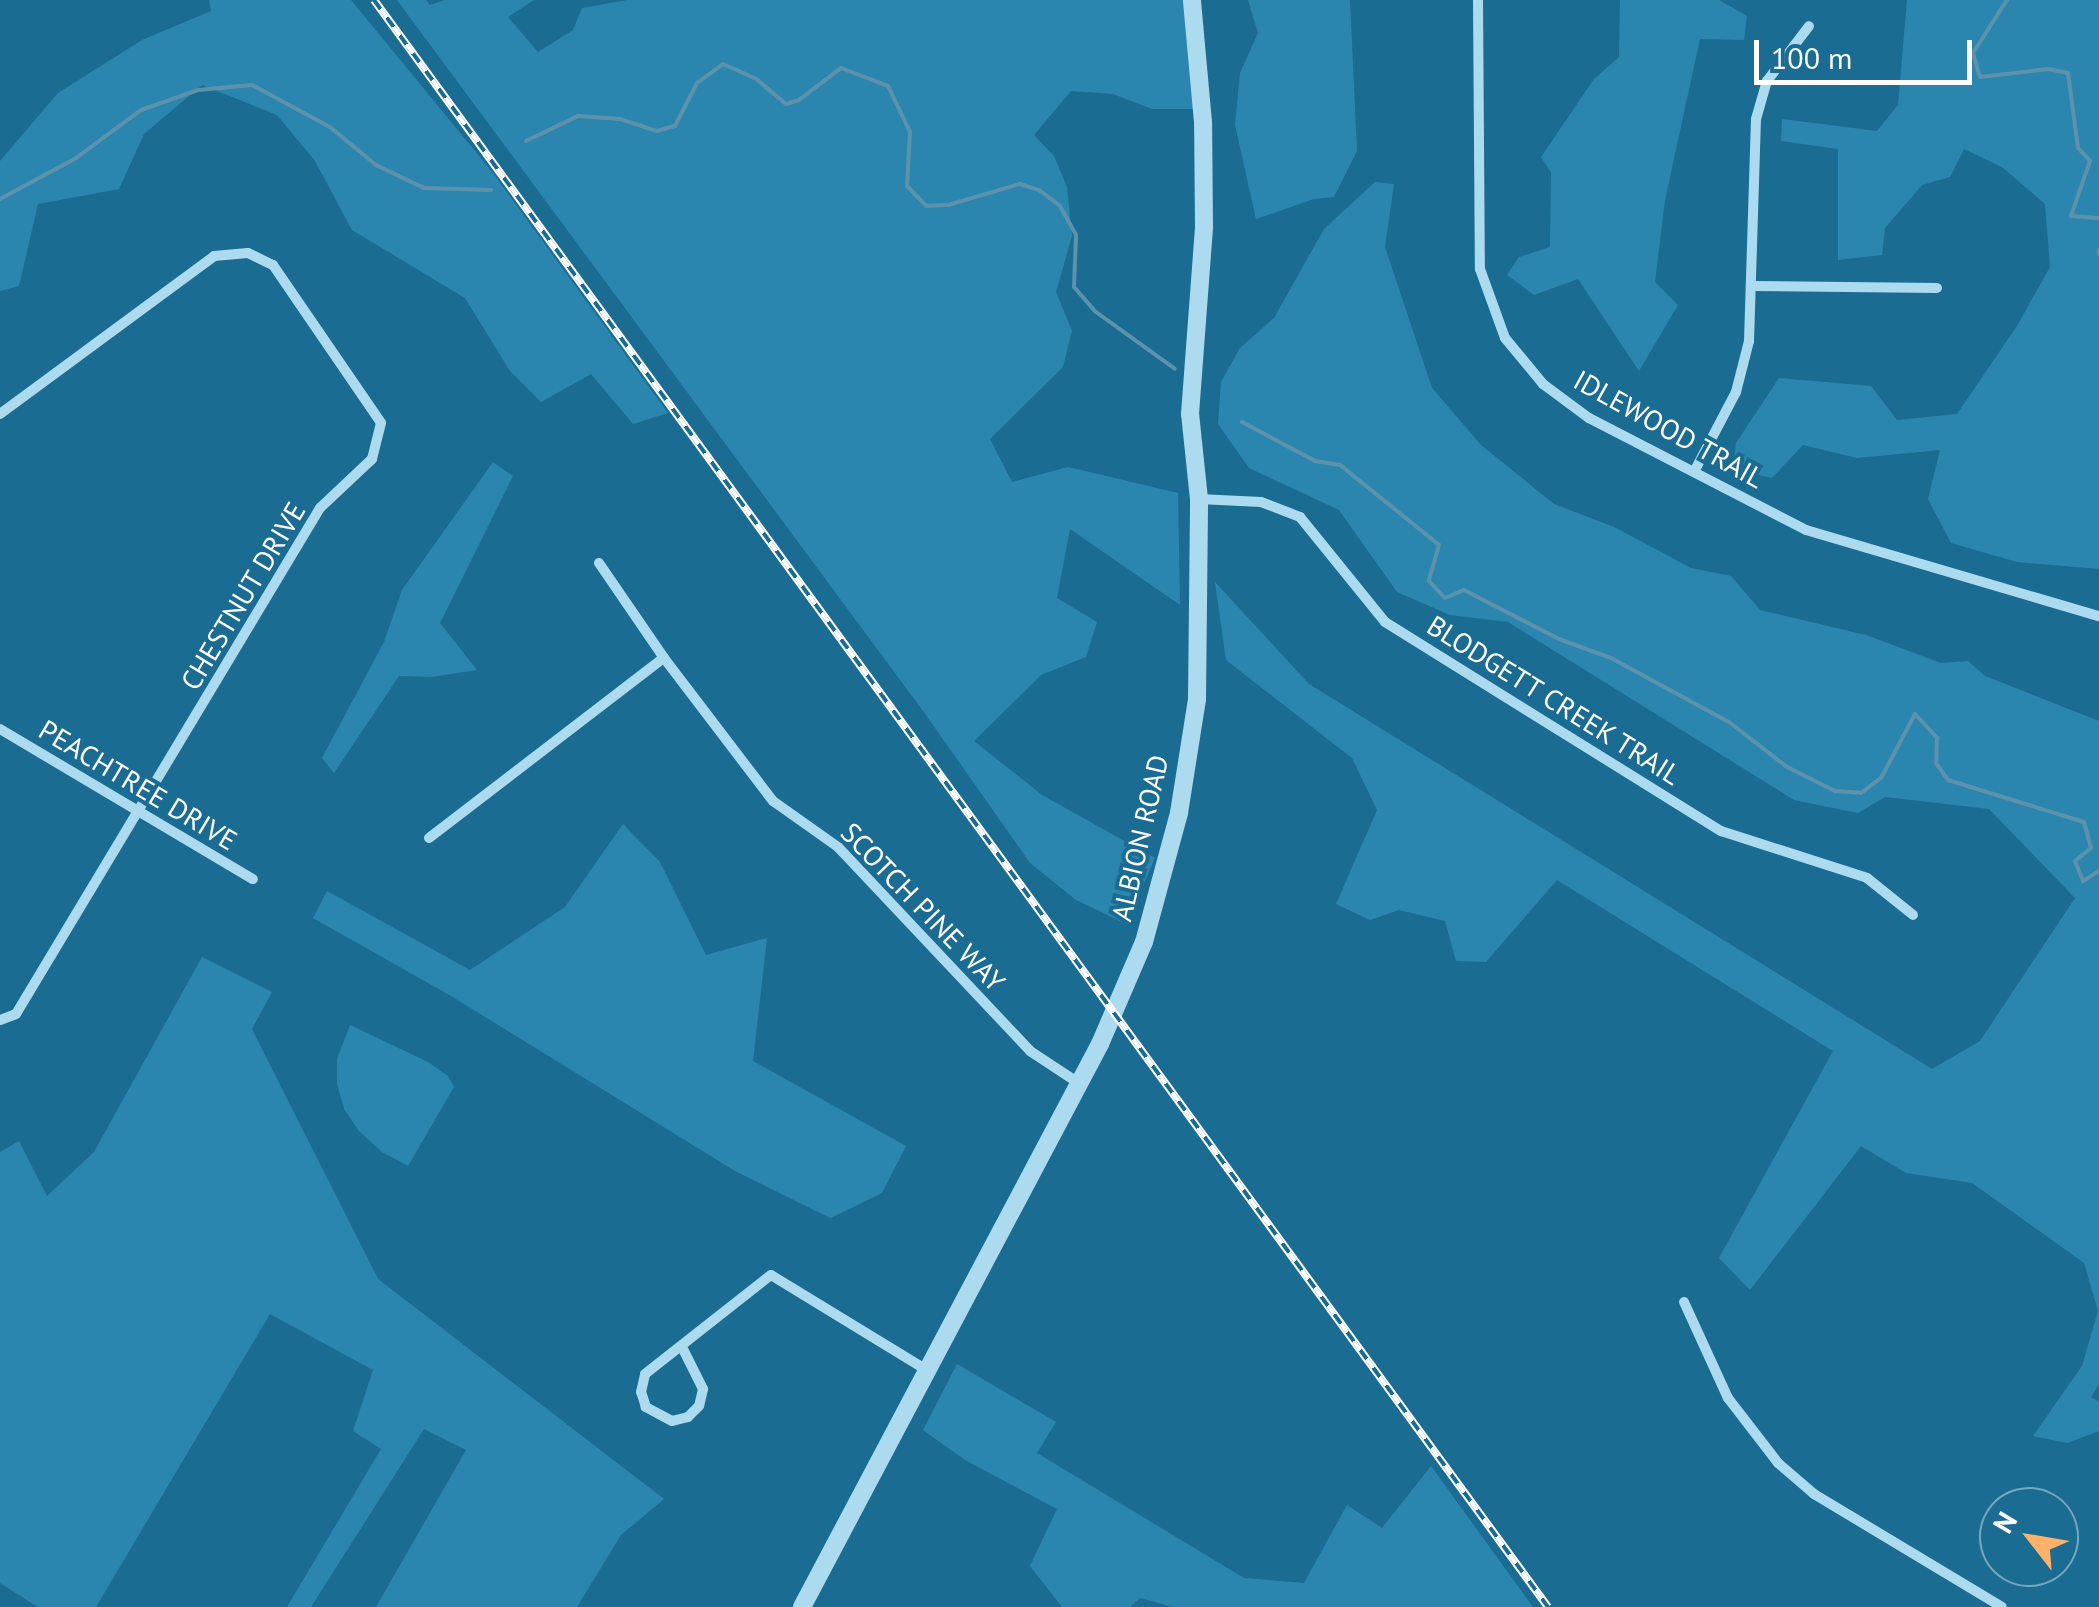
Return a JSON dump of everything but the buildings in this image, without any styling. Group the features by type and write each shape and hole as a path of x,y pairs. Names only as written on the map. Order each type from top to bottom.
{"street":[{"name":"ALBION ROAD","path":"802,1607 1080,1084 1144,942 1180,813 1197,699 1199,499 1190,414 1204,228 1203,122 1192,0"},
{"name":"IDLEWOOD TRAIL","path":"1478,0 1480,269 1505,338 1543,384 1588,418 1806,530 2099,616"},
{"path":"1695,470 1736,392 1749,342 1756,118 1767,80 1808,26"},
{"name":"CHESTNUT DRIVE","path":"0,414 214,256 248,253 272,265 381,422 380,441 372,459 320,508 141,812 16,1014 0,1020"},
{"path":"1753,286 1937,288"},
{"name":"BLODGETT CREEK TRAIL","path":"1199,499 1260,502 1300,517 1385,622 1721,830 1867,878 1913,915"},
{"name":"SCOTCH PINE WAY","path":"599,563 664,658 773,800 838,848 1030,1051 1080,1084"},
{"path":"429,838 664,658"},
{"name":"PEACHTREE DRIVE","path":"0,730 253,879"},
{"path":"683,1348 703,1389 699,1406 688,1417 672,1421 646,1407 641,1392 645,1374 683,1348 771,1274 928,1371"},
{"path":"1684,1302 1728,1398 1778,1463 1814,1494 2002,1607"}],"shaded area":[{"path":"209,0 351,0 493,173 668,413 633,424 591,374 541,402 510,371 465,298 352,230 315,161 277,115 202,85 144,134 119,189 38,204 19,286 0,291 0,161 58,93 142,40 211,11"},
{"path":"397,0 426,0 430,5 445,0 534,0 508,17 538,52 573,30 582,8 627,0 1186,0 1194,109 1152,109 1113,94 1071,91 1034,135 1054,156 1067,187 1072,236 1056,292 1072,331 1063,367 990,439 1012,482 1068,467 1178,493 1180,605 1070,529 1057,598 1097,622 1086,657 1041,675 974,741 1042,795 1155,858 1126,924 1076,900 1030,863 926,715"},
{"path":"1248,0 1350,0 1357,151 1334,197 1314,199 1256,219 1235,125 1240,73 1258,33"},
{"path":"1620,0 1719,0 1747,16 1744,40 1700,39 1665,200 1655,282 1678,305 1639,371 1578,279 1534,295 1507,275 1519,257 1550,247 1551,172 1541,157 1594,79 1619,57"},
{"path":"1907,0 2099,0 2099,569 2017,562 1951,543 1928,499 1940,450 1857,458 1803,445 1772,478 1733,469 1736,443 1779,378 1871,386 1897,420 1957,414 2017,326 2050,267 2045,204 2002,167 1964,149 1950,177 1922,185 1885,228 1882,255 1838,260 1838,149 1781,141 1782,119 1877,131 1898,105"},
{"path":"1375,182 1394,184 1385,247 1432,388 1481,445 1554,504 1614,527 1691,568 1731,576 1760,610 1866,635 1941,663 1968,661 1985,676 2099,721 2099,1384 2091,1397 2099,1402 2099,1431 2067,1443 2033,1436 2082,1366 2098,1311 2084,1263 1972,1183 1906,1173 1861,1146 1750,1290 1719,1258 1833,1051 1557,880 1486,962 1456,961 1445,921 1399,910 1370,920 1336,904 1377,810 1352,758 1226,660 1215,582 1309,684 1932,1069 1980,1041 2075,898 1989,809 1885,797 1858,813 1794,800 1508,622 1450,615 1397,592 1339,510 1249,468 1218,424 1221,382 1240,348 1274,318 1324,229"},
{"path":"493,462 513,476 440,623 477,670 431,677 399,676 334,773 322,758 384,642 402,590"},
{"path":"623,824 660,862 706,955 767,938 753,1061 906,1146 882,1193 831,1218 822,1214 735,1171 451,996 313,918 327,891 470,970 565,907"},
{"path":"202,957 272,992 252,1029 378,1279 664,1499 621,1535 577,1607 376,1607 466,1450 424,1429 311,1607 287,1607 381,1449 353,1431 373,1370 270,1314 96,1607 38,1607 0,1583 0,1152 19,1141 47,1196 94,1152"},
{"path":"350,1025 428,1062 448,1076 454,1087 408,1166 382,1152 359,1131 344,1109 337,1084 337,1059"},
{"path":"957,1364 1056,1422 1037,1453 1244,1578 1304,1583 1347,1505 1382,1528 1431,1466 1533,1607 1173,1607 1140,1598 1130,1607 1062,1607 1030,1566 1057,1509 965,1460 923,1430"}],"waterway":[{"path":"2007,0 1973,53 1980,77 2049,69 2068,73 2078,148 2090,161 2071,216 2099,218"},
{"path":"526,141 578,116 620,119 657,131 675,126 697,83 723,64 755,78 786,104 799,100 841,68 888,86 910,132 907,186 926,206 948,205 1020,184 1039,190 1060,206 1076,235 1074,287 1096,312 1175,369"},
{"path":"0,199 76,158 141,110 198,90 252,85 330,127 376,165 424,188 491,190"},
{"path":"1242,422 1315,461 1340,465 1439,545 1429,581 1445,598 1464,590 1559,639 1611,658 1729,722 1787,767 1835,791 1861,793 1881,778 1915,714 1937,738 1936,763 1948,780 2084,822 2091,848 2075,861 2083,881 2099,871"}],"railway":[{"path":"374,0 1548,1607"}]}
